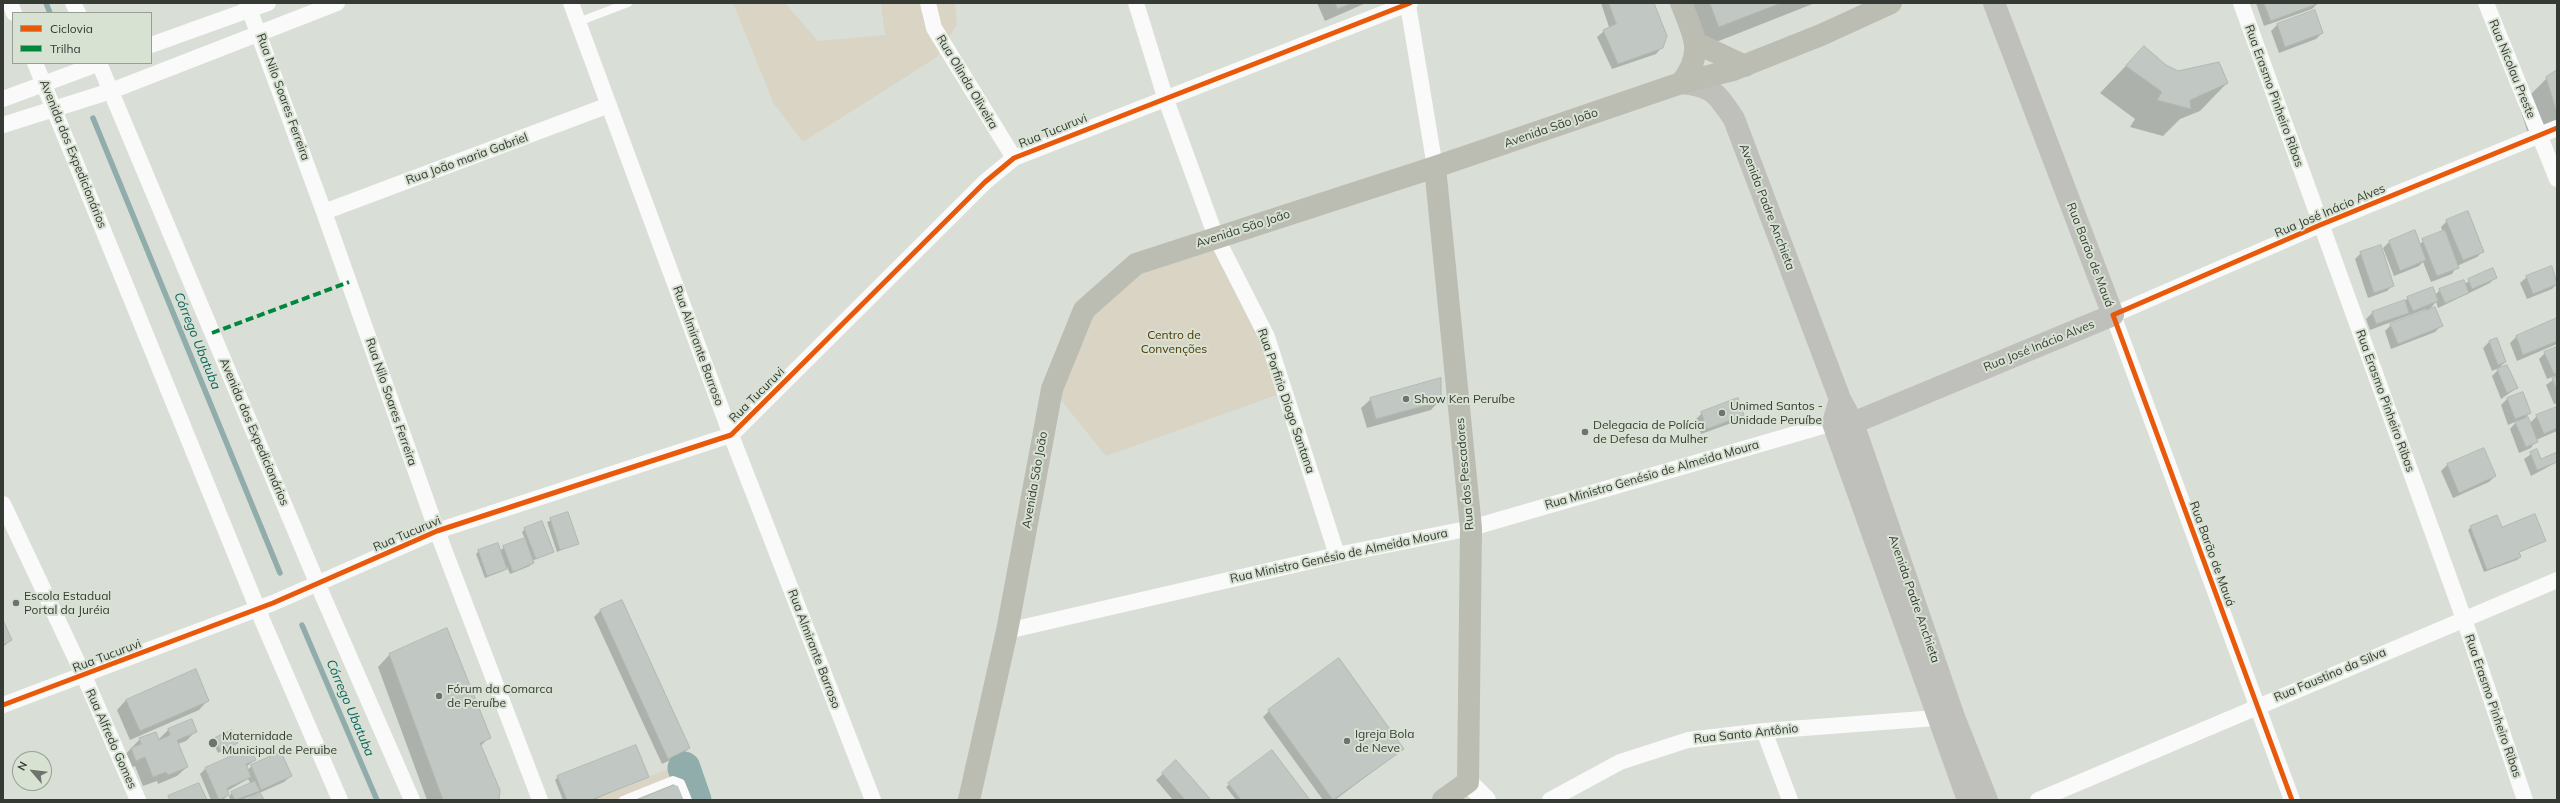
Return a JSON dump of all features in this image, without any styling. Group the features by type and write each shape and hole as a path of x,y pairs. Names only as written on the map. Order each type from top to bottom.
{"main road":[{"path":"1681,3 1696,43 1692,68 1681,83"},
{"name":"Avenida São João","path":"969,800 1007,631 1052,389 1084,310 1136,264 1435,167 1681,83 1745,66 1892,3"},
{"name":"Rua Barão de Mauá","path":"1994,3 2113,315"},
{"path":"1696,43 1745,66"},
{"name":"Avenida Padre Anchieta","path":"1681,83 1696,84 1715,92 1734,119 1840,399 1843,423 1946,717 1968,800"},
{"name":"Rua dos Pescadores","path":"1435,167 1471,528 1468,782"},
{"name":"Rua José Inácio Alves","path":"1843,423 2113,315"},
{"name":"Avenida Padre Anchieta","path":"1946,717 1987,800"},
{"path":"1443,800 1468,782"}],"street":[{"path":"73,3 78,12"},
{"path":"152,45 248,6 268,3"},
{"path":"3,125 111,91 337,3"},
{"name":"Rua Almirante Barroso","path":"571,3 731,435 874,800"},
{"name":"Rua Olinda Oliveira","path":"928,3 934,28 1014,158"},
{"name":"Rua Porfirio Diogo Santana","path":"1136,3 1165,97 1216,237 1267,337 1337,555"},
{"name":"Rua Erasmo Pinheiro Ribas","path":"2241,3 2320,225 2464,618 2525,800"},
{"name":"Rua Nicolau Preste","path":"2486,3 2557,179"},
{"path":"1409,4 1435,167"},
{"name":"Rua Tucuruvi","path":"3,705 84,676 318,585 437,531 731,435 985,182 1014,158 1165,97 1409,4"},
{"name":"Rua Nilo Soares Ferreira","path":"248,6 260,33 437,531 540,800"},
{"name":"Avenida dos Expedicionários","path":"35,64 258,609 340,800"},
{"path":"3,100 97,64"},
{"name":"Avenida dos Expedicionários","path":"100,64 318,585 412,800"},
{"name":"Rua João maria Gabriel","path":"324,212 609,105"},
{"name":"Rua José Inácio Alves","path":"2113,315 2320,225 2557,128"},
{"name":"Rua Barão de Mauá","path":"2113,315 2292,800"},
{"name":"Rua Ministro Genésio de Almeida Moura","path":"1007,631 1337,555 1471,528 1843,423"},
{"name":"Rua Alfredo Gomes","path":"3,504 84,676 138,800"},
{"name":"Rua Faustino da Silva","path":"2038,800 2257,705 2557,580"},
{"name":"Rua Santo Antônio","path":"1550,800 1620,762 1688,740 1764,731 1946,717"},
{"path":"1764,731 1790,800"},
{"path":"1468,782 1486,800"}],"lane":[{"path":"578,22 628,3"},
{"path":"623,800 673,780 681,783 688,800"}],"green space":[{"path":"733,3 785,3 818,41 885,35 881,3 955,3 957,24 937,57 803,142 774,104"},
{"name":"Centro de Convenções","path":"1216,237 1285,392 1106,456 1052,389 1084,310 1136,264"},
{"path":"693,759 706,800 590,800"}],"building":[{"path":"1335,3 1352,3 1338,9"},
{"path":"1609,3 1654,3 1667,36 1663,48 1618,64 1603,30 1616,24"},
{"path":"1710,3 1781,3 1719,27"},
{"path":"2264,3 2319,3 2271,21"},
{"path":"2315,10 2323,33 2285,47 2277,24"},
{"path":"2144,46 2166,65 2178,71 2219,62 2228,83 2190,100 2191,109 2157,100 2162,92 2126,66"},
{"path":"2557,70 2557,109 2556,110 2546,77"},
{"path":"2468,211 2484,252 2463,260 2446,220"},
{"path":"2415,230 2426,260 2400,271 2389,241"},
{"path":"2445,230 2459,268 2437,276 2422,239"},
{"path":"2381,245 2394,286 2374,293 2360,252"},
{"path":"2552,266 2557,284 2533,294 2526,276"},
{"path":"2493,268 2497,278 2472,289 2468,279"},
{"path":"2464,280 2469,293 2445,303 2439,289"},
{"path":"2433,287 2438,301 2413,311 2407,297"},
{"path":"2405,300 2409,313 2376,324 2372,312"},
{"path":"2435,307 2443,326 2398,344 2390,324"},
{"path":"2557,318 2557,341 2523,355 2516,336"},
{"path":"2497,338 2506,362 2498,365 2489,341"},
{"path":"2557,347 2557,373 2554,374 2544,352"},
{"path":"2507,365 2518,388 2507,393 2497,369"},
{"path":"2557,376 2557,391 2552,378"},
{"name":"Show Ken Peruíbe","path":"1441,378 1441,401 1376,419 1370,398"},
{"path":"2523,392 2531,413 2515,419 2507,398"},
{"name":"Unimed Santos - Unidade Peruíbe","path":"1738,398 1744,415 1707,429 1701,412"},
{"path":"2557,407 2557,428 2544,434 2536,415"},
{"path":"2528,417 2538,442 2526,447 2515,422"},
{"path":"2484,448 2496,476 2459,493 2447,464"},
{"path":"2537,449 2541,459 2557,452 2557,462 2537,470 2530,452"},
{"path":"568,512 579,544 560,550 550,518"},
{"path":"2535,514 2546,541 2519,552 2521,557 2487,570 2470,526 2497,515 2502,527"},
{"path":"542,521 554,552 536,559 524,528"},
{"path":"525,538 534,563 513,572 503,546"},
{"path":"498,543 507,569 487,576 478,550"},
{"path":"622,600 690,748 668,759 600,610"},
{"path":"3,620 12,640 3,645"},
{"name":"Fórum da Comarca de Peruíbe","path":"447,628 491,738 480,743 500,790 499,800 443,800 389,654"},
{"path":"1339,658 1404,749 1333,800 1268,710"},
{"path":"196,669 209,701 140,731 126,700"},
{"path":"192,719 197,732 177,740 188,767 168,775 166,772 153,777 145,757 136,761 131,748 141,744 139,738 156,732 159,740 170,735 168,729"},
{"path":"232,730 238,743 221,751 215,738"},
{"path":"636,745 649,777 591,800 567,800 557,776"},
{"path":"250,748 256,760 246,764 251,777 227,788 229,795 219,800 205,768"},
{"path":"1272,750 1310,800 1241,800 1228,783"},
{"path":"281,752 292,776 261,790 251,765"},
{"path":"1176,760 1211,800 1185,800 1162,773"},
{"path":"255,781 260,791 235,800 231,792"},
{"path":"199,783 207,800 170,800 168,796"},
{"path":"679,783 685,800 637,800"},
{"path":"261,794 264,800 246,800"}],"waterway":[{"name":"Córrego Ubatuba","path":"46,3 50,12"},
{"name":"Córrego Ubatuba","path":"93,118 280,573"},
{"name":"Córrego Ubatuba","path":"302,625 377,800"},
{"path":"684,768 695,800"}],"marked path":[{"path":"212,333 349,282"}],"cycle path":[{"path":"3,705 273,603 437,531 731,435 985,182 1014,158 1410,3"},
{"path":"2292,800 2113,315 2320,225 2557,128"}],"place":[{"name":"Show Ken Peruíbe","path":"1406,399"},
{"name":"Unimed Santos - Unidade Peruíbe","path":"1722,413"},
{"name":"Delegacia de Polícia de Defesa da Mulher","path":"1585,432"},
{"name":"Escola Estadual Portal da Juréia","path":"16,603"},
{"name":"Fórum da Comarca de Peruíbe","path":"439,696"},
{"name":"Igreja Bola de Neve","path":"1347,741"},
{"name":"Maternidade Municipal de Peruibe","path":"213,743"}]}
